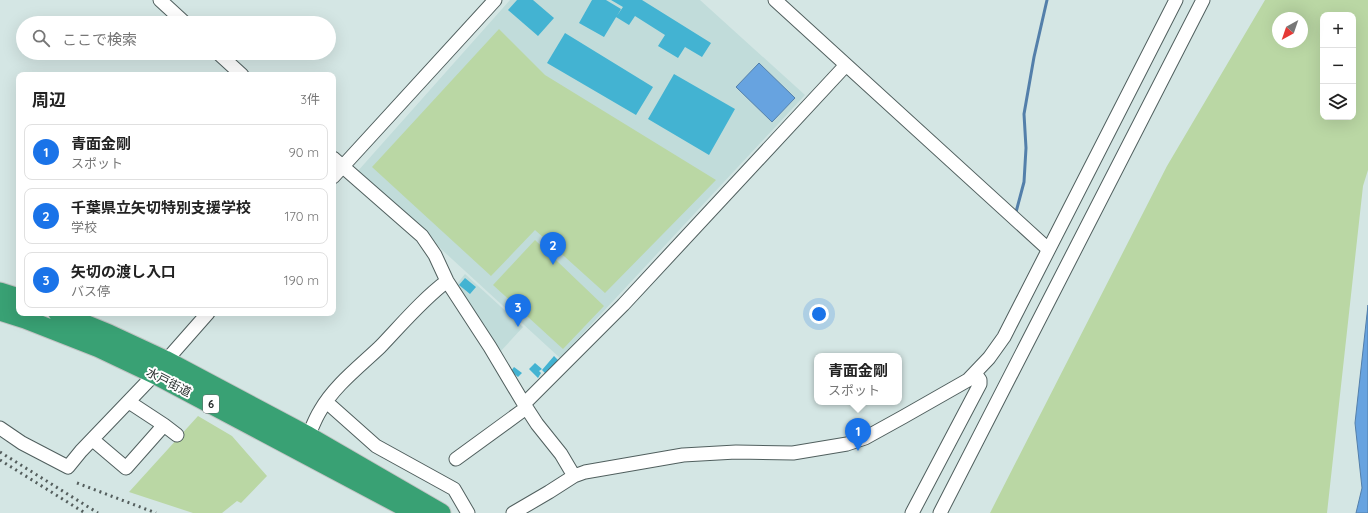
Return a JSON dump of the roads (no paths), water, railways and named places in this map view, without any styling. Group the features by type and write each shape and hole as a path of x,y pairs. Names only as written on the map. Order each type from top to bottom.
{"highway":[{"path":"0,292 16,297"},
{"name":"水戸街道","path":"0,311 25,319 99,348 158,376 414,513"},
{"name":"水戸街道","path":"65,316 165,360 308,436 442,513"}],"street":[{"path":"160,0 177,16"},
{"path":"336,174 495,0"},
{"path":"775,0 1048,249"},
{"path":"513,513 574,476 585,472 683,455 736,452 793,453 847,444 865,438 903,417 956,387 975,373 989,358 1004,337 1176,0"},
{"path":"940,513 1203,0"},
{"path":"226,60 239,72"},
{"path":"456,459 525,406 623,305 846,65"},
{"path":"336,161 422,236 434,254 447,281 490,347 525,406 561,454 574,476"},
{"path":"308,436 320,410 334,392 431,293 447,281"},
{"path":"171,355 205,316"},
{"path":"912,513 980,384 980,380 975,373"},
{"path":"0,428 22,443 68,467 81,451 150,380"},
{"path":"129,402 177,435"},
{"path":"331,406 376,446 454,490 468,513"},
{"path":"93,440 126,468 164,425"}],"water":[{"path":"759,63 795,98 772,122 736,87"},
{"path":"1368,305 1368,513 1356,513 1362,488 1355,423"}],"waterway":[{"path":"1016,212 1024,182 1026,148 1024,114 1034,57 1047,0"}],"railway":[{"path":"0,452 98,513"},
{"path":"0,460 85,513"},
{"path":"77,483 156,513"}],"place":[{"name":"千葉県立矢切特別支援学校","path":"553,265"},
{"name":"矢切の渡し入口","path":"518,327"},
{"name":"青面金剛","path":"858,451"}]}
